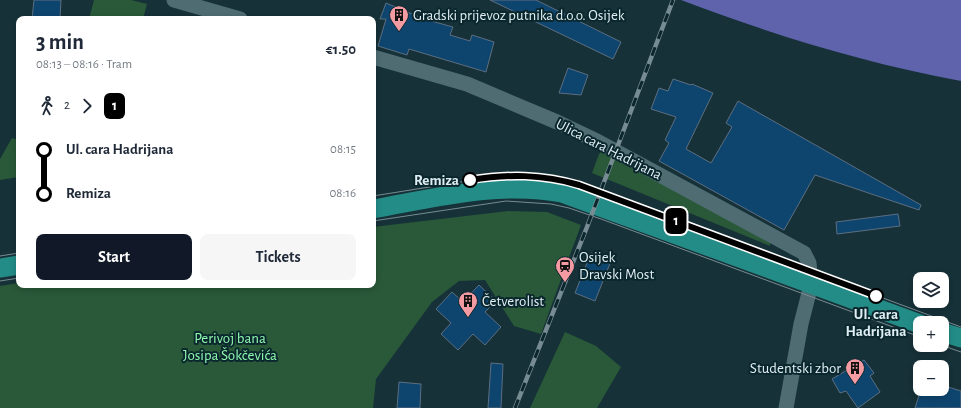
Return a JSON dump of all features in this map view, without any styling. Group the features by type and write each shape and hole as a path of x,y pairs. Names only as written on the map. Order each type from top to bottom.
{"main road":[{"path":"376,208 494,189 518,188 547,190 592,203 913,321"},
{"path":"0,268 16,266"},
{"path":"949,334 961,338"}],"street":[{"path":"174,0 230,16"},
{"name":"Ulica cara Hadrijana","path":"376,58 448,78 490,93 604,144 798,248 804,253 809,263 811,285 801,324 786,408"}],"green space":[{"path":"94,0 131,0 147,4 144,16 90,16"},
{"path":"12,138 16,139 16,177 0,180 0,159"},
{"path":"602,150 771,239 770,246 592,173"},
{"name":"Perivoj bana Josipa Šokčevića","path":"508,211 547,212 581,225 541,334 514,326 485,280 459,281 432,302 376,379 373,408 0,408 0,286 16,283 16,288 376,288 376,227"},
{"path":"565,332 596,346 621,367 597,408 530,408"}],"water":[{"path":"681,0 961,0 961,81 889,66 819,47 750,25"}],"building":[{"path":"34,0 61,0 60,16 32,16"},
{"path":"490,0 536,0 621,42 613,59"},
{"path":"386,3 424,19 453,27 450,35 470,41 472,35 494,42 486,72 409,49 407,55 378,46 386,19 380,19"},
{"path":"568,68 588,75 581,95 559,93"},
{"path":"673,79 691,85 692,84 713,93 686,149 711,163 732,127 726,123 738,101 921,205 919,210 815,175 784,230 659,161 669,143 665,140 676,117 651,109 659,88 668,91"},
{"path":"898,214 900,226 837,234 836,222"},
{"name":"Osijek Dravski Most","path":"591,253 611,261 595,301 575,293"},
{"name":"Četverolist","path":"479,285 496,301 485,312 501,327 485,345 473,334 458,350 441,334 451,323 436,309 452,292 463,302"},
{"name":"Studentski zbor","path":"864,360 874,373 870,376 880,392 858,408 846,391 840,393 832,379"},
{"path":"491,363 503,364 501,408 488,408"},
{"path":"399,382 421,384 420,408 397,408"},
{"path":"949,387 961,391 961,408 915,408 919,396 949,396"}],"tram line":[{"path":"376,196 505,175 537,176 579,185 961,327"},
{"name":"1","path":"470,180 505,175 537,176 559,179 579,185 765,256 876,296"},
{"path":"376,221 506,201 551,204 569,208 601,219 913,334"},
{"path":"0,256 16,253"},
{"path":"0,281 16,278"},
{"path":"949,348 961,352"}],"railway":[{"path":"515,408 587,227 673,0"}],"place":[{"name":"Gradski prijevoz putnika d.o.o. Osijek","path":"399,32"},
{"name":"Remiza","path":"470,180"},
{"name":"Osijek Dravski Most","path":"565,283"},
{"name":"Ul. cara Hadrijana","path":"876,296"},
{"name":"Četverolist","path":"468,318"},
{"name":"Studentski zbor","path":"855,385"}]}
